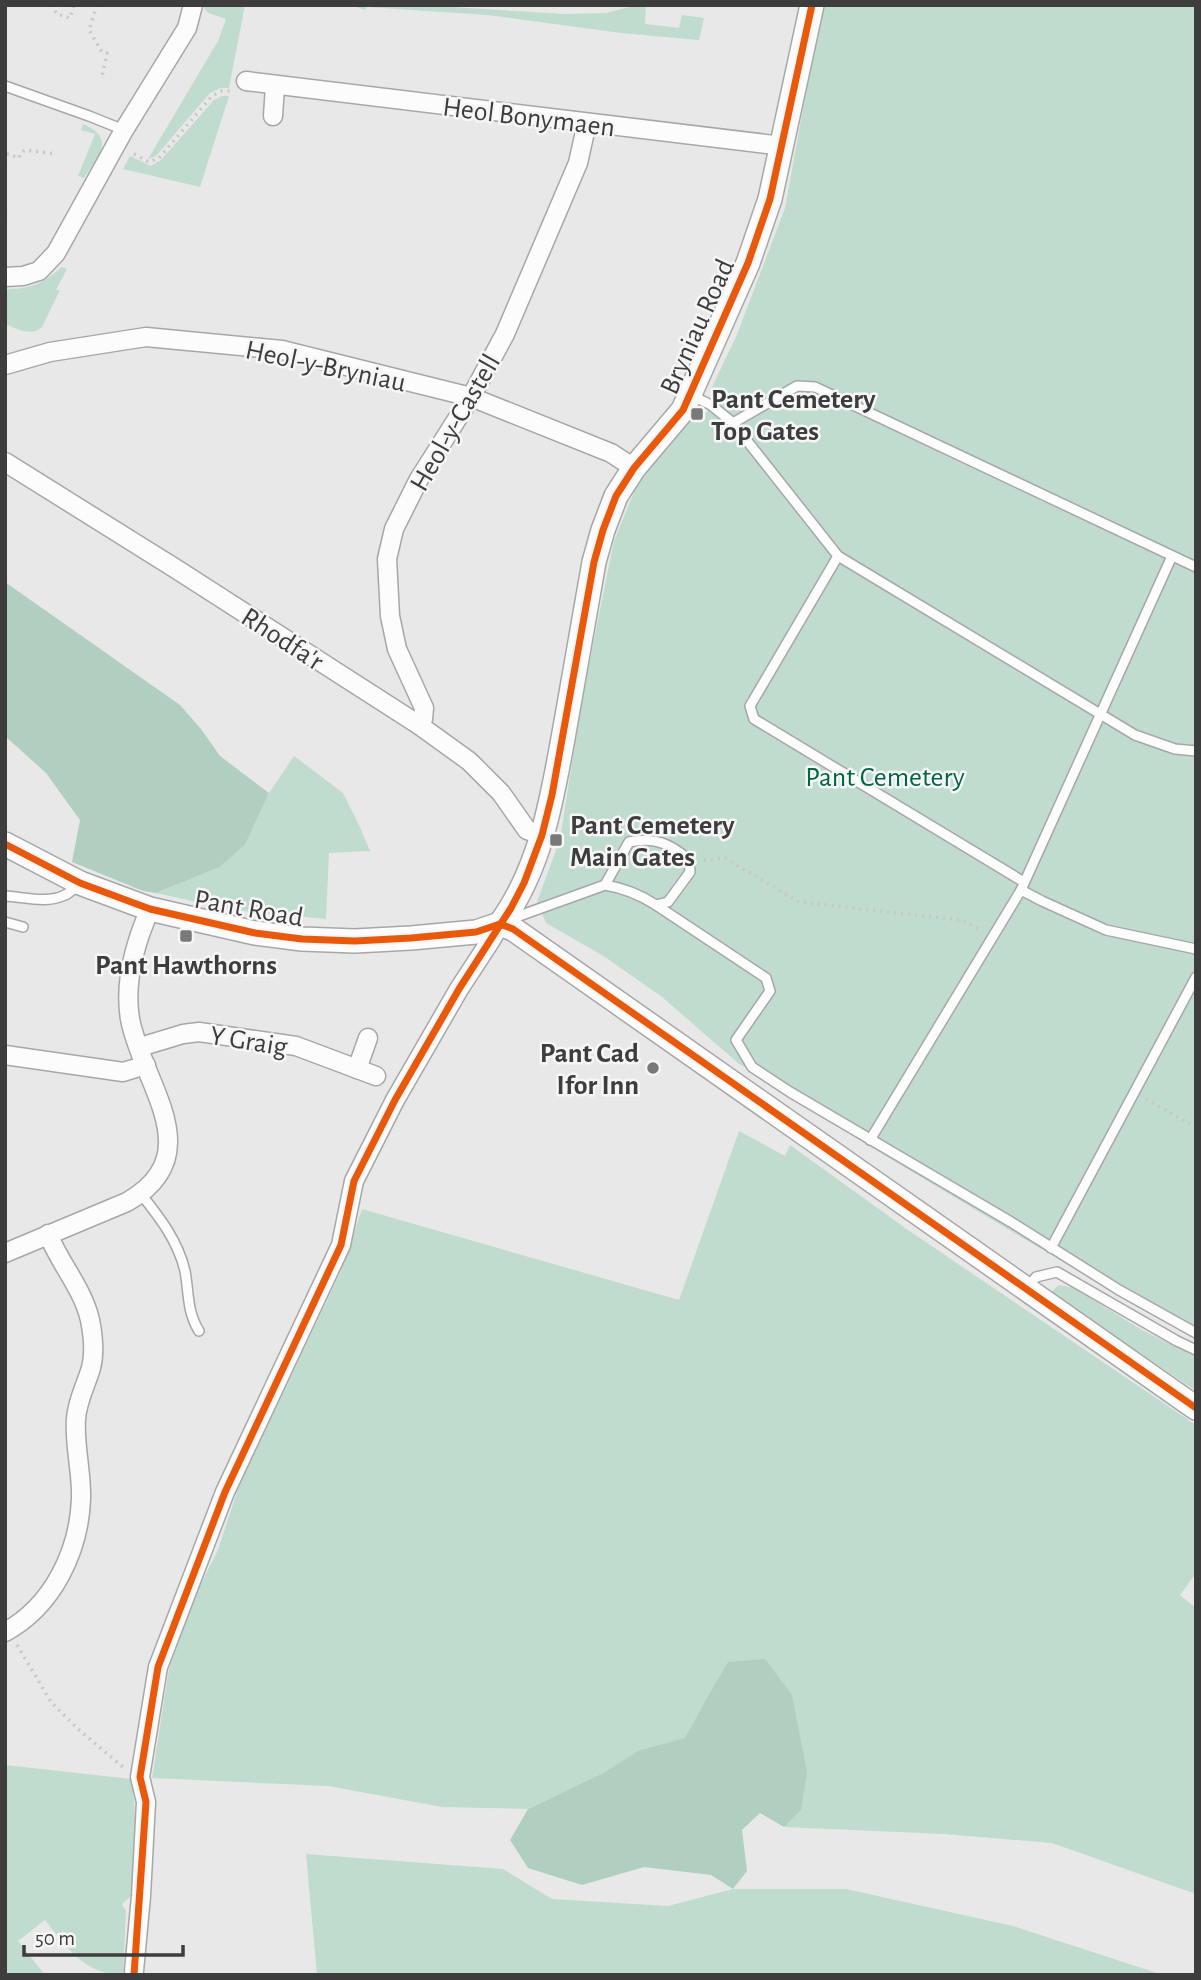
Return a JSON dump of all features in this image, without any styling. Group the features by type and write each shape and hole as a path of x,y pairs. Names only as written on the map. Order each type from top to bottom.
{"street":[{"path":"5,277 23,276 38,271 51,259 120,137 187,28 193,5"},
{"name":"Bryniau Road","path":"500,923 524,883 542,835 552,795 594,562 603,530 616,496 634,468 683,410 748,263 770,199 812,5"},
{"name":"Heol Bonymaen","path":"246,82 783,146"},
{"path":"273,116 275,86"},
{"name":"Heol-y-Castell","path":"419,725 423,719 424,708 397,649 390,616 387,559 394,529 419,479 471,397 505,334 578,163 587,123"},
{"name":"Heol-y-Bryniau","path":"5,365 50,352 146,337 282,349 471,397 611,453 634,468"},
{"name":"Rhodfa'r","path":"5,463 419,725 469,761 500,793 527,830 542,835"},
{"name":"Pant Road","path":"5,844 80,883 150,909 255,933 302,939 355,941 476,932 500,923"},
{"path":"5,1253 127,1202 141,1194 163,1168 168,1155 166,1119 131,1021 128,997 130,974 150,909"},
{"path":"134,1973 146,1802 140,1777 158,1667 225,1492 341,1245 354,1181 401,1089 500,923 513,929 1196,1408"},
{"name":"Y Graig","path":"140,1048 183,1034 199,1032 296,1046 376,1076"},
{"path":"357,1069 368,1038"},
{"path":"5,1055 123,1072 146,1065"},
{"path":"7,1631 41,1603 57,1581 70,1556 81,1498 76,1420 78,1405 92,1365 90,1320 83,1300 48,1234"}],"lane":[{"path":"5,86 89,116 120,137"},
{"path":"733,423 797,386 815,387 1196,567"},
{"path":"691,395 711,405 733,423 838,556 1135,734 1175,749 1196,751"},
{"path":"838,556 750,706 754,719 1023,886 1042,901 1106,930 1196,949"},
{"path":"870,1140 1023,886 1172,556"},
{"path":"605,885 629,842 662,842 676,848 689,860 690,872 668,902 656,905"},
{"path":"5,896 54,899 65,895 80,883"},
{"path":"500,923 605,885 642,896 766,978 770,991 736,1041 752,1067 1119,1290 1196,1333"},
{"path":"5,922 23,927"},
{"path":"1051,1248 1196,976"},
{"path":"141,1194 162,1220 177,1246 191,1318 199,1331"},
{"path":"1025,1289 1036,1277 1057,1272 1196,1350"}],"path":[{"path":"51,5 57,14 70,18 74,5"},
{"path":"97,5 89,30 102,52 107,54 102,76"},
{"path":"120,137 149,162 153,161 159,158 212,96 222,91 229,92 246,82"},
{"path":"5,162 8,154 19,158 25,150 56,153"},
{"path":"5,214 5,222"},
{"path":"689,865 711,858 725,858 799,902 961,920 993,935"},
{"path":"1134,1091 1196,1127"},
{"path":"7,1631 51,1702 115,1761 140,1777"}],"green space":[{"path":"205,5 245,5 229,88 210,93 156,156 148,159 218,41 226,19 208,13"},
{"path":"351,5 421,5 565,14 606,13 646,5 645,24 679,28 682,15 704,18 699,40 621,33 487,15 367,7 365,10"},
{"name":"Pant Cemetery","path":"822,5 1196,5 1196,1339 874,1149 738,1063 662,997 605,957 546,923 537,902 560,839 583,694 614,541 636,487 664,447 696,415 707,412 715,398 711,389 736,337 785,208"},
{"path":"229,96 200,187 123,169 130,156 151,166 161,160 214,100"},
{"path":"83,124 93,130 102,142 99,155 84,178 78,176 95,134 81,130"},
{"path":"62,267 67,269 56,290 60,290 42,327 29,332 5,324 5,289 36,284"},
{"path":"5,582 180,705 220,756 269,793 245,845 220,867 156,893 143,891 72,862 80,820 46,773 5,736"},
{"path":"294,756 343,793 370,851 329,853 326,919 233,910 156,893 220,867 245,845 269,793"},
{"path":"739,1131 785,1156 790,1145 908,1230 1196,1425 1196,1573 1180,1595 1196,1608 1196,1894 1052,1843 944,1834 784,1827 747,1792 605,1772 528,1809 442,1807 328,1786 152,1778 169,1669 193,1599 218,1550 239,1486 340,1273 362,1209 679,1300"},
{"path":"1059,1285 1074,1288 1142,1330 1196,1357 1196,1391 1050,1293"},
{"path":"765,1659 792,1695 807,1772 801,1810 784,1827 760,1813 742,1830 747,1871 733,1889 711,1875 644,1867 582,1885 528,1868 510,1840 528,1809 605,1772 638,1751 685,1738 728,1662"},
{"path":"5,1765 131,1779 135,1865 133,1894 122,1904 126,1911 123,1975 110,1974 87,1965 69,1949 45,1920 18,1941 45,1975 5,1975"},
{"path":"306,1854 503,1869 552,1899 668,1906 733,1889 846,1889 1013,1926 1163,1975 317,1975"}],"cycle path":[{"path":"134,1975 146,1802 140,1777 158,1667 225,1492 341,1245 354,1181 395,1100 524,883 542,835 552,795 594,562 603,530 616,496 634,468 683,410 748,263 770,199 812,5"},
{"path":"5,844 80,883 150,909 255,933 302,939 355,941 476,932 500,924"},
{"path":"500,924 513,929 1196,1408"}],"place":[{"name":"Pant Cemetery Top Gates","path":"697,414"},
{"name":"Pant Cemetery Main Gates","path":"556,840"},
{"name":"Pant Hawthorns","path":"186,936"},
{"name":"Pant Cad Ifor Inn","path":"653,1068"}]}
